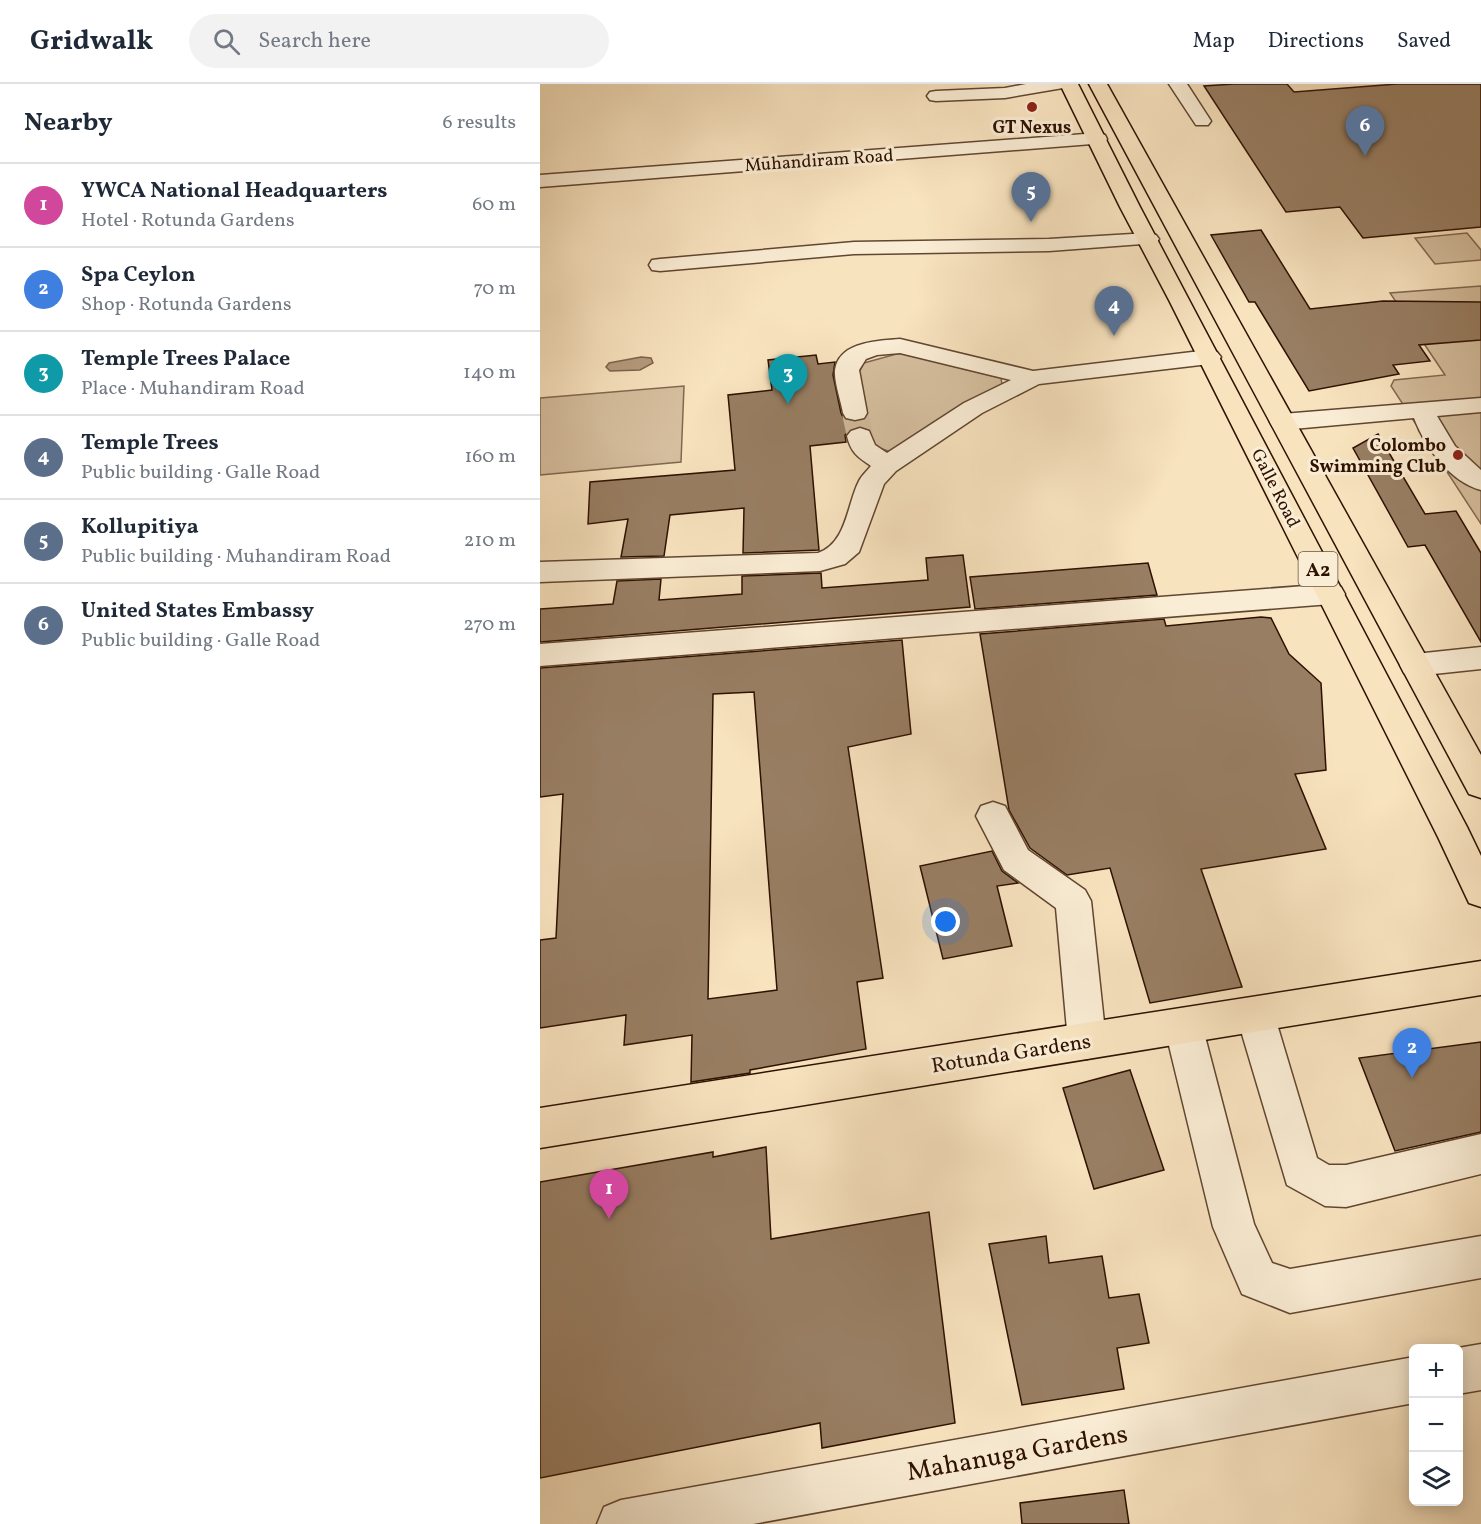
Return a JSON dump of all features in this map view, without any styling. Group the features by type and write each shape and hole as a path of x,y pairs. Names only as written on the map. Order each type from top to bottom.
{"main road":[{"name":"Galle Road","path":"1069,84 1481,892"},
{"name":"Galle Road","path":"1098,84 1481,785"},
{"path":"1149,239 1182,237"},
{"path":"1209,357 1245,353"},
{"name":"Rotunda Gardens","path":"540,1128 1481,978"}],"street":[{"path":"936,96 1005,93 1057,84"},
{"path":"1178,84 1202,121"},
{"name":"Muhandiram Road","path":"540,181 1098,140"},
{"path":"660,265 854,248 1050,245 1149,239"},
{"path":"887,465 863,449 847,370 851,361 858,354 873,348 900,346 1033,378"},
{"path":"540,572 820,562 835,557 849,545 872,481 887,465 973,408 1033,378 1209,357"},
{"path":"1282,422 1481,405"},
{"path":"1423,411 1430,431 1462,470 1481,482"},
{"path":"540,655 1330,594"},
{"path":"1415,665 1481,658"},
{"path":"993,816 1017,860 1073,901 1087,1041"},
{"path":"1255,1014 1301,1171 1325,1185 1346,1186 1481,1154"},
{"path":"1183,1025 1234,1227 1257,1279 1290,1291 1481,1257"},
{"path":"1463,1370 1481,1367"},
{"name":"Mahanuga Gardens","path":"621,1524 1409,1381"}],"shaded area":[{"path":"1467,233 1481,250 1481,260 1435,264 1415,238"},
{"name":"Colombo Swimming Club","path":"1481,286 1481,524 1391,386 1394,380 1445,375 1390,293"},
{"path":"900,353 1001,378 1002,385 901,449 888,451 865,443 854,382 864,363"},
{"path":"641,357 651,358 653,363 640,370 610,371 606,367 609,363"},
{"path":"684,386 681,462 540,475 540,398"}],"building":[{"path":"1287,84 1294,92 1397,84 1481,84 1481,227 1363,238 1340,207 1286,212 1204,86"},
{"path":"1261,230 1310,309 1383,301 1481,302 1481,340 1419,345 1430,361 1393,365 1399,374 1309,391 1255,302 1249,302 1211,235"},
{"path":"816,355 818,364 835,362 833,375 841,413 844,419 851,422 853,428 845,435 846,442 810,446 819,550 743,553 744,508 670,515 664,556 621,557 628,519 588,524 590,482 735,470 728,395 772,390 768,360"},
{"path":"1378,434 1425,514 1456,511 1481,553 1481,642 1425,545 1408,547 1353,448"},
{"path":"963,555 970,607 540,642 540,609 613,604 617,581 661,579 659,600 742,594 742,576 821,573 822,588 928,580 926,558"},
{"path":"1148,563 1157,595 975,609 970,577"},
{"path":"1271,618 1289,654 1321,683 1326,770 1295,774 1326,849 1201,869 1242,987 1150,1003 1110,868 1067,875 1030,848 1009,810 980,634 1164,619 1166,626"},
{"path":"902,640 911,734 848,747 883,978 857,982 866,1049 750,1070 750,1073 691,1082 692,1035 624,1045 626,1015 540,1028 540,940 556,938 563,794 540,797 540,668","holes":["754,692 777,990 708,999 713,694"]},
{"path":"992,851 1002,871 1018,883 997,886 1012,946 943,959 920,866"},
{"path":"1481,1042 1481,1132 1395,1151 1359,1058"},
{"path":"1130,1070 1164,1170 1094,1189 1063,1088"},
{"path":"766,1147 771,1239 929,1212 955,1423 822,1448 820,1423 540,1478 540,1182 713,1152 713,1157"},
{"path":"1046,1236 1049,1263 1102,1256 1109,1298 1139,1294 1149,1343 1117,1348 1124,1389 1022,1405 989,1244"},
{"path":"1124,1490 1129,1524 1022,1524 1020,1503"}],"tunnel":[{"path":"855,413 860,436"}],"place":[{"name":"GT Nexus","path":"1032,107"},
{"name":"United States Embassy","path":"1365,156"},
{"name":"Kollupitiya","path":"1031,222"},
{"name":"Temple Trees","path":"1114,336"},
{"name":"Temple Trees Palace","path":"788,404"},
{"name":"Colombo Swimming Club","path":"1458,455"},
{"name":"Spa Ceylon","path":"1412,1078"},
{"name":"YWCA National Headquarters","path":"609,1219"}]}
